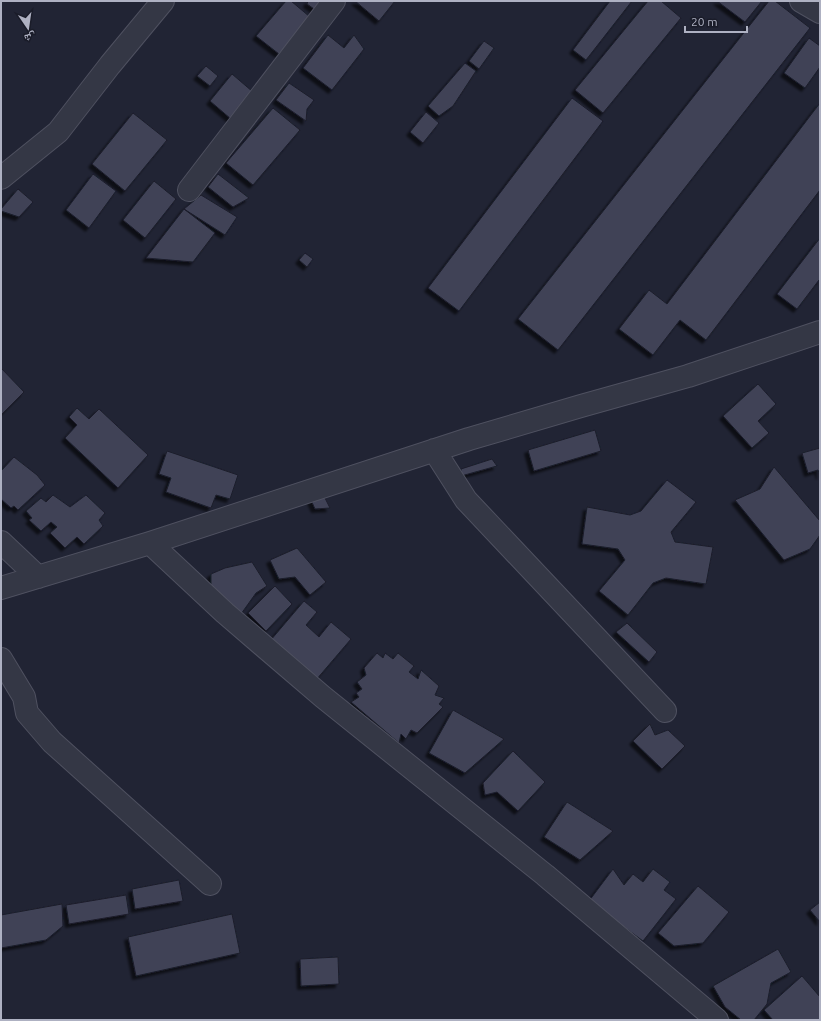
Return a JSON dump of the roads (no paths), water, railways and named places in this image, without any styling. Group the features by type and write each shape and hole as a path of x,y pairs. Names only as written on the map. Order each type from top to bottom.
{"street":[{"path":"1,178 58,132 110,65 163,1"},
{"path":"189,190 334,1"},
{"path":"801,1 820,12"},
{"path":"1,588 150,543 434,450 688,376 820,332"},
{"path":"434,450 466,500 665,711"},
{"path":"1,542 38,577"},
{"path":"150,543 226,613 323,697 538,870 717,1020"},
{"path":"1,659 24,697 27,713 52,742 210,884"}]}
